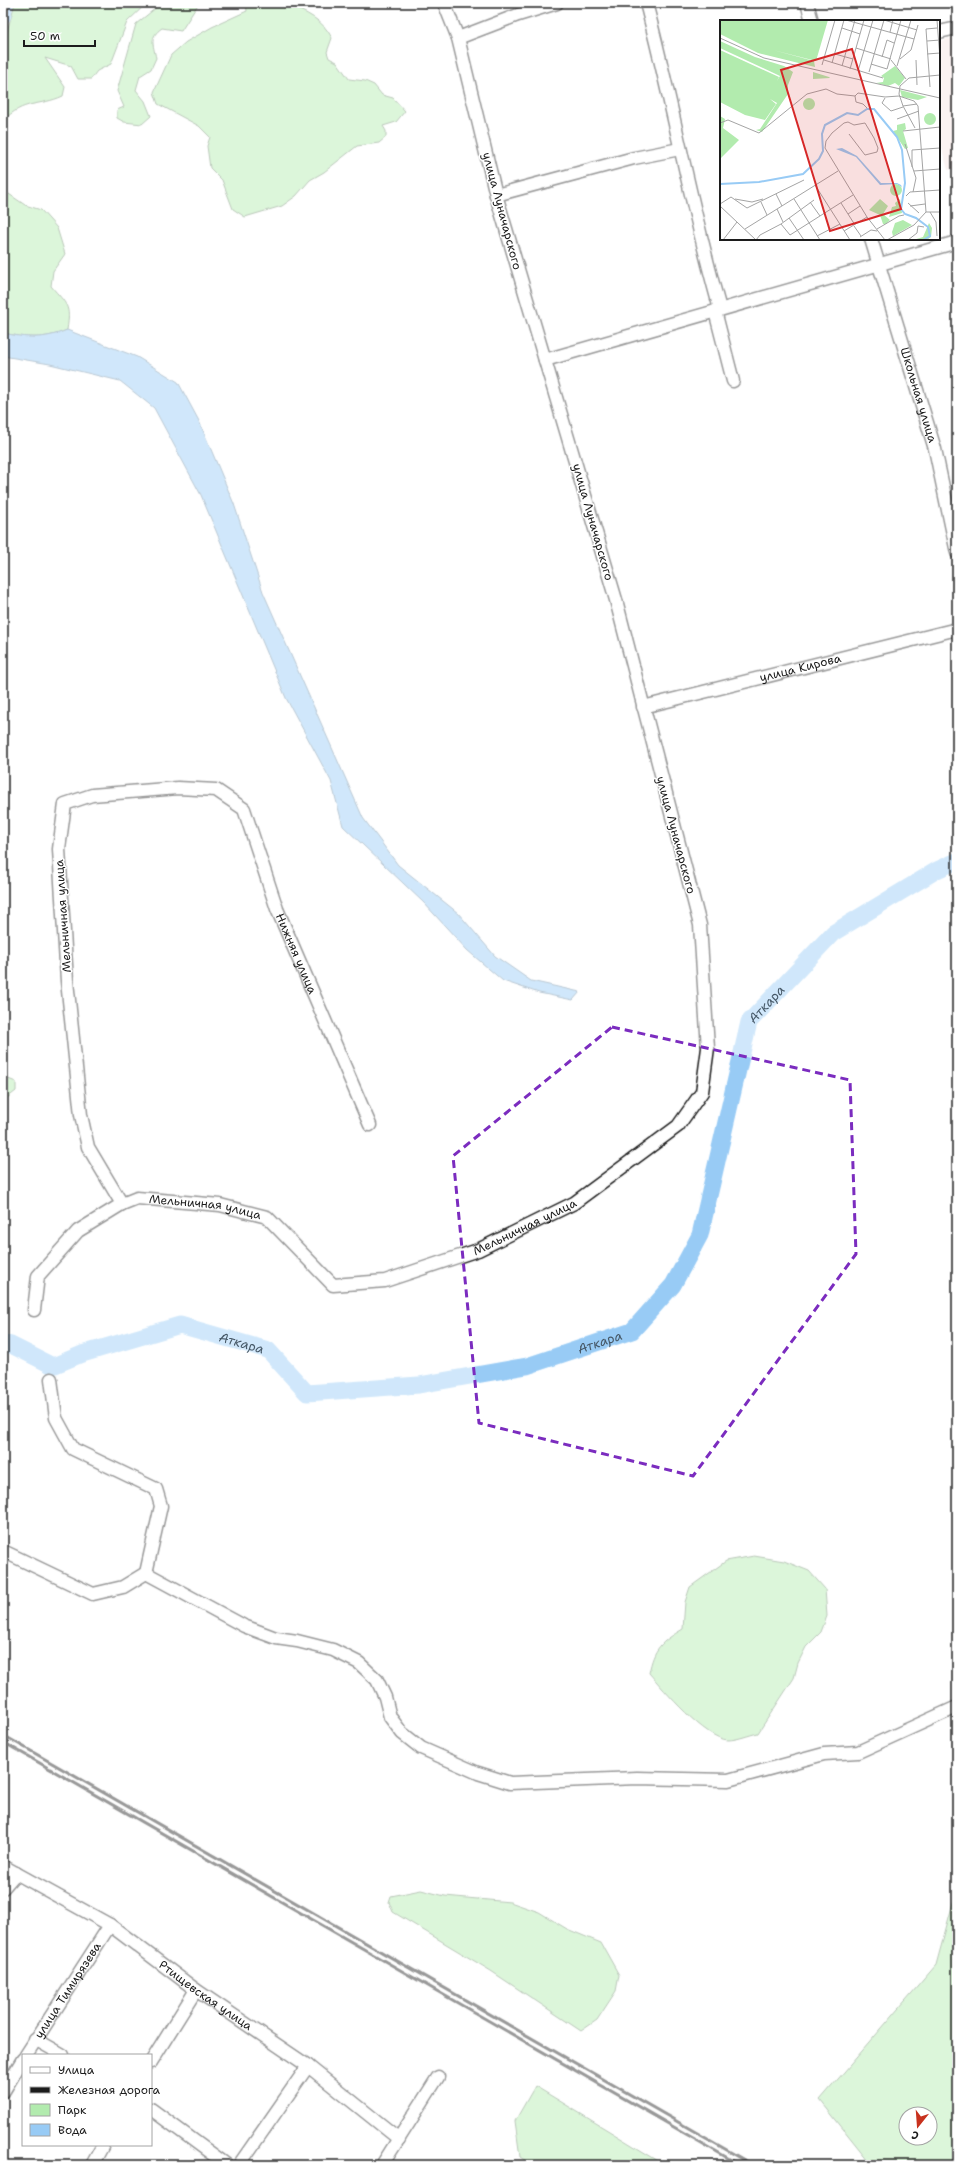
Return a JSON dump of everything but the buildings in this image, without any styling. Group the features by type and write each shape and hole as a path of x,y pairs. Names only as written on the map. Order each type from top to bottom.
{"street":[{"name":"улица Луначарского","path":"444,3 458,38 496,195 616,600 700,925 708,1048 702,1092 678,1126"},
{"path":"458,38 518,15 557,3"},
{"path":"646,3 667,80 680,149 733,381"},
{"path":"807,3 812,20"},
{"path":"940,32 957,28"},
{"path":"496,195 634,158 680,149"},
{"name":"Школьная улица","path":"871,240 934,449 957,553"},
{"path":"545,360 957,242"},
{"name":"улица Кирова","path":"643,706 957,629"},
{"name":"Мельничная улица","path":"216,790 178,788 92,795 65,804 59,849 67,981 81,1115 88,1147 122,1204 137,1198 220,1205 267,1217 333,1285 385,1281 478,1250 574,1203 678,1126"},
{"name":"Нижняя улица","path":"216,790 244,809 277,909 370,1125"},
{"path":"34,1310 38,1276 78,1231 122,1204"},
{"path":"3,1551 93,1594 123,1587 146,1573 161,1506 156,1489 73,1449 56,1418 51,1379"},
{"path":"146,1573 244,1626 276,1638 298,1641 333,1650 359,1664 378,1680 385,1697 390,1717 402,1734 421,1748 478,1773 510,1783 637,1778 728,1780 824,1754 858,1752 957,1707"},
{"name":"Ртищевская улица","path":"3,1866 110,1925 196,1990 308,2066 399,2139"},
{"path":"3,1888 16,1873"},
{"name":"улица Тимирязева","path":"27,2054 110,1925"},
{"path":"152,2060 196,1990"},
{"path":"35,2039 60,2054"},
{"path":"3,2092 22,2061"},
{"path":"239,2165 308,2066"},
{"path":"382,2165 438,2077"},
{"path":"152,2110 227,2165"},
{"path":"92,2165 102,2146"}],"highlighted area":[{"path":"612,1027 850,1080 856,1254 693,1476 479,1423 453,1156"}],"shaded area":[{"path":"957,37 957,168 948,170 940,142 940,41"}],"green space":[{"path":"15,3 147,3 127,22 111,64 97,71 91,79 78,79 71,66 45,58 65,87 63,96 25,106 18,109 3,121 3,58 8,28"},
{"path":"162,3 199,3 181,31 162,28 155,35 153,41 156,58 151,69 140,76 136,90 145,101 151,116 142,124 124,122 117,118 117,110 124,107 117,91 136,24"},
{"path":"246,3 287,3 287,5 319,21 332,38 327,52 329,58 337,62 349,79 365,81 374,85 382,95 393,98 405,111 396,122 383,126 386,131 386,137 379,143 357,146 324,172 310,180 296,196 282,206 245,217 233,209 222,180 210,168 207,146 210,137 199,126 158,104 154,92 171,55 186,42 212,27 247,11"},
{"path":"3,190 25,205 41,210 57,228 65,254 53,271 51,286 61,297 68,310 67,330 43,337 20,336 3,333"},
{"path":"3,1077 16,1082 16,1091 7,1098 3,1106"},
{"path":"754,1556 784,1561 809,1571 825,1589 827,1616 821,1632 806,1647 798,1663 794,1678 758,1733 728,1740 719,1738 708,1732 697,1723 649,1673 653,1657 660,1646 683,1629 685,1602 690,1587 726,1561"},
{"path":"957,1888 957,2165 872,2165 820,2100 936,1965"},
{"path":"421,1890 445,1896 510,1902 539,1912 567,1929 601,1943 619,1975 616,1991 597,2020 581,2031 491,1971 393,1912 389,1902 391,1896"},
{"path":"535,2086 665,2165 532,2165 520,2157 515,2121"}],"water":[{"path":"67,330 137,357 178,382 199,421 234,504 263,592 363,818 398,865 458,913 495,956 531,981 580,992 573,1000 539,993 503,981 467,950 424,903 343,826 331,781 286,698 201,495 154,408 120,381 50,364 3,356 3,333 20,336 43,337"}],"waterway":[{"name":"Аткара","path":"3,15 5,3"},
{"name":"Аткара","path":"3,1343 11,1345 53,1366 82,1354 180,1325 268,1350 307,1393 419,1385 527,1366 632,1331 673,1285 700,1235 749,1022 833,933 937,870 957,861"}],"railway":[{"path":"3,1735 753,2165"},
{"path":"3,1742 740,2165"}]}
